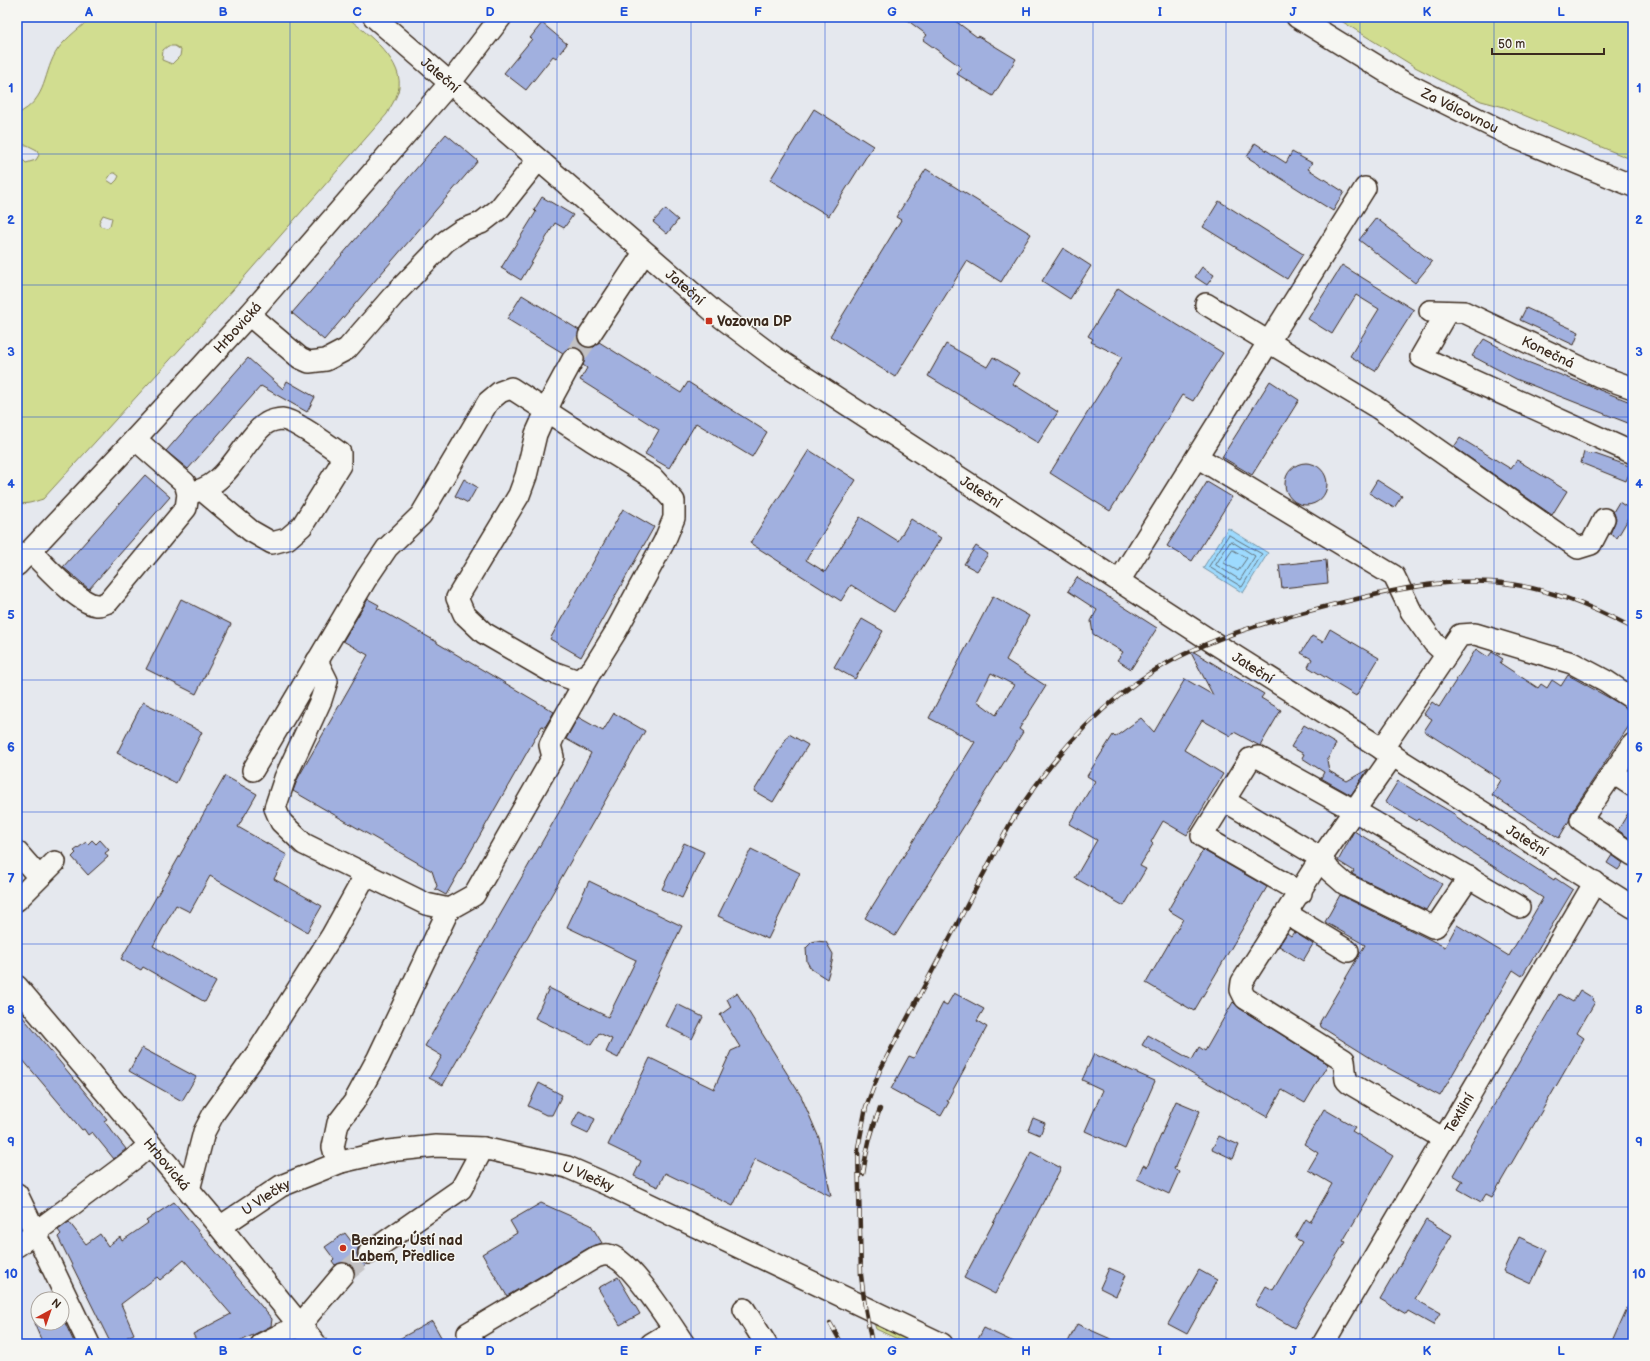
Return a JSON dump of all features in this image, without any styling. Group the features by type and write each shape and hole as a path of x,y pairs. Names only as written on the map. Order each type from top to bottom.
{"main road":[{"name":"Hrbovická","path":"17,988 220,1227 315,1344"}],"street":[{"name":"Jateční","path":"374,17 644,253 713,311 774,357 1119,581 1633,906"},
{"path":"450,82 501,17"},
{"name":"Za Válcovnou","path":"1297,17 1403,82 1516,138 1633,186"},
{"name":"Hrbovická","path":"22,557 135,439 249,315 450,82"},
{"path":"249,315 300,358 309,362 326,360 347,349 393,296 446,241 462,230 481,222 499,208 538,160"},
{"path":"1119,581 1366,188"},
{"path":"589,336 644,253"},
{"path":"1206,304 1378,408 1578,548 1591,544 1604,519"},
{"name":"Konečná","path":"1633,388 1599,376 1447,312 1421,357 1633,453"},
{"path":"573,359 536,434 526,476 519,495 457,598 464,614 484,632 550,671 578,681 592,670"},
{"path":"253,770 317,661 387,548 421,515 488,402 500,392 511,388 654,478 674,501 674,518 664,542 615,633 554,736 550,745 553,757 474,895 449,909 378,1058 354,1102 338,1123 333,1147 336,1158 341,1162"},
{"path":"22,557 86,602 98,606 108,602 186,508 195,492 216,481 232,466 257,433 267,423 282,419 302,428 340,453 340,465 302,526 287,539 272,543 251,531 195,492 135,439"},
{"path":"1197,457 1394,576 1411,611 1434,643 1446,654"},
{"path":"1444,1139 1348,1084 1346,1080 1344,1060 1245,998 1241,990 1242,982 1301,893 1321,858 1355,811 1446,654 1460,636 1475,634 1572,663 1606,681 1633,699"},
{"path":"317,661 327,681 321,700 285,778 275,808 282,822 304,844 426,904 449,909"},
{"path":"1633,744 1581,820 1633,855"},
{"path":"1301,893 1202,836 1225,801 1246,762 1250,759 1258,757 1355,811 1518,907"},
{"path":"1614,773 1633,786"},
{"path":"1225,801 1321,858 1330,871 1345,884 1433,927 1436,926 1468,877"},
{"path":"17,852 39,877"},
{"path":"17,900 55,862"},
{"path":"188,1190 204,1132 214,1113 259,1050 326,944 366,874"},
{"name":"Textilní","path":"1323,1344 1595,882"},
{"path":"1287,914 1348,951"},
{"path":"17,1246 136,1157 149,1144"},
{"name":"U Vlečky","path":"220,1227 282,1186 341,1162 388,1151 436,1146 484,1148 567,1167 611,1186 942,1344"},
{"path":"370,1253 461,1189 484,1148"},
{"path":"17,1194 90,1344"},
{"path":"474,1344 468,1334 596,1257 608,1255 622,1261 637,1278 679,1337 651,1344"},
{"path":"262,1344 300,1325 342,1274"},
{"path":"744,1309 766,1344"}],"green space":[{"path":"92,17 347,17 374,40 391,59 399,81 398,92 387,114 211,315 43,499 21,504 17,503 17,114 35,101 44,84 49,67 58,49 70,36","holes":["168,46 175,46 181,50 180,56 172,64 162,60 163,50","21,145 27,145 37,150 39,155 36,160 26,163 19,156 18,150","112,173 119,176 113,184 107,180","103,215 112,218 110,226 107,228 100,226 99,222"]},
{"path":"1335,17 1633,17 1633,160 1504,107 1481,101 1415,67"},
{"path":"874,1323 919,1344 908,1344 876,1329"}],"water":[{"path":"1228,528 1268,553 1243,593 1203,568"}],"building":[{"path":"903,17 950,17 977,37 978,36 1016,59 993,96 957,74 961,67 923,40 927,35"},
{"path":"542,23 567,44 556,58 553,56 526,90 504,73 532,39 530,38"},
{"path":"814,109 873,146 829,216 770,180"},
{"path":"446,134 478,161 324,340 292,313"},
{"path":"1255,143 1286,163 1292,152 1312,163 1308,169 1344,192 1333,211 1247,157"},
{"path":"926,169 1031,234 1001,282 967,261 895,377 830,336 901,220 896,217"},
{"path":"542,197 573,215 564,228 555,223 521,280 501,268 536,212 534,210"},
{"path":"1219,201 1303,254 1287,279 1203,227"},
{"path":"665,209 678,220 667,234 653,222"},
{"path":"1376,218 1432,262 1415,283 1359,240"},
{"path":"1063,248 1091,266 1070,299 1042,281"},
{"path":"1342,265 1414,310 1375,371 1350,356 1379,309 1356,295 1332,334 1308,319"},
{"path":"1202,267 1214,275 1207,285 1195,277"},
{"path":"1118,288 1223,353 1193,401 1182,395 1110,511 1050,473 1122,357 1091,342 1093,339 1088,336"},
{"path":"522,295 579,330 578,341 583,346 589,348 594,347 599,342 681,393 688,382 767,432 752,457 696,423 669,468 645,454 659,430 580,380 587,368 583,365 585,359 583,352 578,348 573,347 567,349 563,353 507,319"},
{"path":"1526,308 1579,332 1574,345 1520,320"},
{"path":"1484,339 1525,361 1633,403 1633,425 1516,379 1472,356"},
{"path":"946,344 987,367 993,357 1020,373 1013,384 1058,412 1038,443 928,376"},
{"path":"248,358 283,389 287,381 315,397 307,412 261,386 188,469 166,451"},
{"path":"1270,381 1299,400 1252,475 1222,457"},
{"path":"1460,438 1511,469 1517,460 1567,491 1552,515 1454,447"},
{"path":"809,450 856,480 806,560 825,572 860,517 898,541 911,519 941,538 894,612 851,585 841,601 750,543"},
{"path":"1584,452 1591,455 1592,453 1632,467 1626,481 1581,463"},
{"path":"1306,463 1321,469 1327,484 1321,499 1306,505 1291,499 1285,484 1291,469"},
{"path":"145,475 170,497 89,589 63,567"},
{"path":"464,479 477,487 468,503 455,496"},
{"path":"1377,480 1402,496 1394,508 1369,493"},
{"path":"1207,482 1232,497 1192,561 1167,546"},
{"path":"1619,502 1633,511 1617,538 1610,534 1616,519 1613,512"},
{"path":"623,509 654,527 581,657 550,639"},
{"path":"976,546 988,554 977,571 964,564"},
{"path":"1326,560 1328,583 1282,588 1279,565"},
{"path":"1077,577 1157,628 1131,669 1117,660 1123,652 1093,634 1091,621 1097,610 1068,591"},
{"path":"993,596 1029,616 1006,660 1046,686 1019,729 1023,732 895,936 865,918 975,742 929,718","holes":["991,673 1014,685 996,715 977,701"]},
{"path":"181,599 231,624 196,694 146,669"},
{"path":"368,599 379,605 377,608 554,712 545,727 542,726 446,895 435,889 437,886 432,871 293,791 298,778 368,655 343,641"},
{"path":"862,619 883,631 855,679 834,667"},
{"path":"1330,629 1379,658 1356,696 1308,667 1312,659 1301,653 1312,636 1323,642"},
{"path":"1189,649 1264,694 1261,698 1281,710 1260,746 1234,732 1231,736 1202,720 1184,750 1223,774 1187,835 1163,821 1151,842 1153,844 1140,866 1146,869 1124,906 1075,878 1097,840 1069,824 1095,781 1087,776 1113,735 1115,737 1141,718 1154,732 1185,679 1213,695"},
{"path":"1476,649 1488,657 1492,652 1503,659 1500,663 1538,688 1541,684 1547,688 1552,680 1561,686 1568,675 1633,711 1633,720 1571,813 1569,821 1559,838 1492,795 1501,780 1424,731 1432,719 1424,714 1432,702 1439,707"},
{"path":"143,702 202,732 176,783 117,753"},
{"path":"614,713 645,731 443,1085 429,1078 442,1056 425,1046 574,786 591,753 566,739 578,717 603,731"},
{"path":"1304,725 1336,744 1327,760 1329,771 1347,781 1368,769 1351,795 1321,778 1324,772 1302,758 1304,754 1291,747"},
{"path":"789,734 808,745 773,802 754,791"},
{"path":"225,776 257,794 238,827 287,855 274,879 322,906 307,932 210,876 190,912 176,905 153,946 216,982 205,1002 143,967 141,970 121,959"},
{"path":"1398,781 1456,815 1455,817 1554,880 1555,878 1573,890 1522,976 1513,970 1440,1096 1377,1062 1321,1027 1320,1022 1365,945 1325,922 1340,895 1445,947 1457,925 1509,956 1543,898 1419,819 1417,821 1385,802"},
{"path":"1633,805 1633,841 1618,830"},
{"path":"1354,831 1442,884 1426,910 1352,874 1354,871 1338,861"},
{"path":"92,840 96,844 100,840 109,850 105,853 108,857 88,875 72,857 76,853 74,851 86,842 88,844"},
{"path":"684,843 704,852 682,898 662,889"},
{"path":"751,849 800,873 768,939 718,916"},
{"path":"1203,850 1267,887 1194,1011 1146,983 1183,919 1168,910"},
{"path":"1612,855 1623,863 1618,870 1607,863"},
{"path":"589,881 682,926 618,1058 606,1052 612,1039 599,1033 591,1045 535,1018 549,988 608,1017 636,960 567,927"},
{"path":"1294,932 1313,944 1303,961 1279,946 1287,933 1291,936"},
{"path":"812,942 826,942 833,954 827,979 811,969 807,962 806,948"},
{"path":"1580,990 1593,998 1592,1000 1595,1002 1577,1033 1584,1038 1492,1197 1486,1194 1481,1202 1458,1189 1463,1181 1453,1175 1559,994 1573,1002"},
{"path":"737,993 801,1096 819,1138 831,1196 755,1159 733,1206 665,1173 658,1187 634,1176 641,1161 608,1145 650,1058 714,1089 731,1051 740,1047 720,1015 731,1007 727,999"},
{"path":"954,993 984,1009 977,1021 987,1027 947,1101 949,1102 941,1116 891,1089 909,1056 914,1058 943,1003 947,1005"},
{"path":"1233,1002 1239,1008 1328,1064 1305,1103 1282,1090 1267,1117 1142,1045 1148,1035 1192,1060 1199,1047 1205,1051"},
{"path":"677,1004 703,1017 692,1039 666,1026"},
{"path":"17,1010 107,1119 104,1121 126,1149 114,1159 92,1132 88,1135 84,1129 82,1130 17,1053"},
{"path":"142,1048 196,1077 182,1101 129,1071"},
{"path":"1094,1054 1155,1081 1125,1149 1085,1131 1103,1090 1082,1080"},
{"path":"539,1083 562,1095 552,1115 546,1115 528,1106"},
{"path":"1176,1101 1200,1111 1174,1169 1179,1172 1169,1194 1137,1179 1143,1165 1147,1167"},
{"path":"1324,1109 1355,1127 1352,1131 1393,1156 1343,1241 1345,1242 1304,1308 1305,1309 1294,1328 1255,1305 1266,1286 1273,1290 1302,1242 1295,1238 1306,1219 1310,1222 1332,1184 1308,1170 1318,1153 1304,1144"},
{"path":"579,1111 595,1119 588,1134 571,1126"},
{"path":"1033,1118 1045,1123 1040,1135 1028,1130"},
{"path":"1219,1136 1239,1145 1233,1159 1212,1149"},
{"path":"1031,1152 1061,1168 995,1294 964,1278"},
{"path":"174,1202 272,1319 271,1326 235,1344 198,1344 193,1334 231,1314 184,1260 160,1280 157,1277 121,1304 134,1334 127,1337 131,1344 111,1344 58,1237 61,1234 58,1230 69,1222 86,1244 100,1234 108,1246 120,1237 122,1241 148,1223 146,1221"},
{"path":"541,1203 591,1225 602,1243 590,1247 507,1296 482,1254 517,1233 510,1221"},
{"path":"1426,1220 1452,1235 1415,1299 1440,1313 1433,1325 1408,1311 1406,1314 1380,1299"},
{"path":"345,1233 354,1245 360,1240 362,1243 358,1248 357,1254 359,1260 367,1264 355,1274 351,1265 345,1262 335,1265 332,1261 334,1259 325,1247"},
{"path":"1519,1237 1547,1250 1531,1284 1503,1271"},
{"path":"1109,1268 1126,1275 1116,1296 1100,1288"},
{"path":"1199,1270 1217,1280 1187,1334 1168,1324"},
{"path":"618,1277 640,1314 620,1325 598,1288"},
{"path":"1633,1295 1633,1344 1611,1344"},
{"path":"432,1321 445,1344 390,1344"},
{"path":"1077,1324 1122,1344 1067,1344"},
{"path":"984,1328 1018,1344 989,1344 978,1339"},
{"path":"37,1331 69,1331 75,1344 43,1344"}],"tunnel":[{"path":"573,359 589,336"},
{"path":"343,1274 369,1253"}],"railway":[{"path":"872,1344 861,1275 858,1148 866,1107 880,1070 1011,822 1038,782 1053,763 1068,745 1102,710 1140,680 1162,666 1209,643 1282,618 1391,591 1451,582 1491,582 1510,584 1528,587 1582,604 1633,628"},
{"path":"863,1174 869,1141 880,1109"},
{"path":"830,1323 842,1344"}],"place":[{"name":"Vozovna DP","path":"709,321"},
{"name":"Benzina, Ústí nad Labem, Předlice","path":"343,1248"}]}
